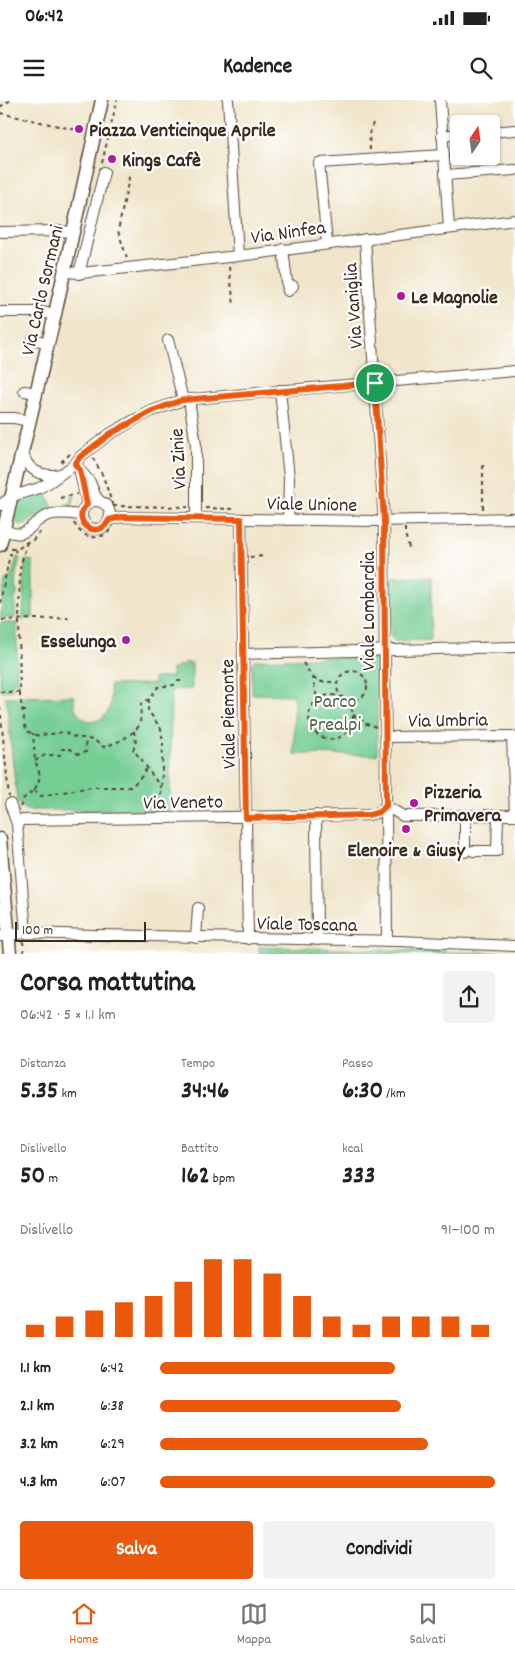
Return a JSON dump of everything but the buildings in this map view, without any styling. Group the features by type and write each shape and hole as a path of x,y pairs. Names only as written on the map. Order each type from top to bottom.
{"main road":[{"name":"Via Carlo Sormani","path":"0,545 2,528 12,496 37,394 102,100"},
{"path":"0,839 4,935 10,954"}],"street":[{"path":"228,100 238,256"},
{"path":"440,100 449,228"},
{"path":"500,131 515,130"},
{"path":"442,136 450,135"},
{"path":"327,244 319,163 443,155"},
{"path":"445,175 515,170"},
{"path":"79,274 104,172"},
{"name":"Via Ninfea","path":"64,272 79,274 238,256 515,220"},
{"path":"0,232 73,232"},
{"name":"Via Vaniglia","path":"365,239 384,521"},
{"path":"284,249 288,291 293,286"},
{"path":"0,312 55,314"},
{"path":"33,339 48,343"},
{"name":"Via Zinie","path":"168,340 186,400 196,445 196,513"},
{"path":"87,504 77,467 80,457 110,434 152,411 186,400 280,390 515,371"},
{"path":"280,390 289,478 288,520"},
{"path":"24,391 37,394"},
{"path":"0,418 30,421"},
{"path":"23,452 27,464 35,472 49,475 59,474"},
{"path":"0,505 12,496 39,488 59,474 77,467"},
{"path":"77,467 90,482 96,497 109,510 109,520"},
{"path":"2,528 20,533 28,531 40,519 47,516 53,514 81,515 82,509 87,504 93,501 100,501"},
{"name":"Viale Unione","path":"81,515 84,524 92,529 103,528 109,520 121,517 196,513 242,514 288,520 384,521 515,518"},
{"name":"Viale Piemonte","path":"242,514 248,939"},
{"name":"Viale Lombardia","path":"384,521 386,941"},
{"path":"244,654 515,647"},
{"name":"Via Umbria","path":"385,733 514,736 515,815"},
{"path":"386,806 403,816 515,815"},
{"name":"Via Veneto","path":"17,824 21,820 369,815 379,812 386,806"},
{"path":"12,808 17,824 24,934"},
{"path":"465,815 469,852 497,851 498,814"},
{"path":"316,816 317,940"},
{"path":"196,938 198,908"},
{"name":"Viale Toscana","path":"4,935 386,941 515,946"}],"path":[{"path":"0,107 13,100"},
{"path":"104,172 100,171 117,100"},
{"path":"0,113 85,132 87,124"},
{"path":"370,155 369,134 373,123"},
{"path":"127,258 118,231 130,173"},
{"path":"229,267 234,305"},
{"path":"59,463 72,453"},
{"path":"96,455 92,458 101,472 113,506 196,513 242,514"},
{"path":"475,510 484,510 483,465"},
{"path":"60,498 78,493 79,496"},
{"path":"406,528 405,534 410,551"},
{"path":"27,542 20,568 19,621 20,692 26,731 39,736 46,733 56,735 64,731 70,736 94,740 103,747 130,736 140,725 141,704 149,699 158,687 174,685 177,681 183,681"},
{"path":"0,604 10,554 14,554 16,549"},
{"path":"250,557 264,556"},
{"path":"2,620 19,621 69,618"},
{"path":"301,653 304,665 313,678 317,700"},
{"path":"350,728 353,715 348,702 342,698 337,691 337,682 343,673 353,671 362,675 367,684 365,694 357,700 347,700 342,698 336,695 329,694 317,700 309,711 310,725 314,731 326,739 333,739 340,737 350,728 366,723"},
{"path":"313,678 322,682 337,682"},
{"path":"0,692 20,692"},
{"path":"149,699 148,710 161,729 163,742 160,795 152,805 154,808 163,808 164,819"},
{"path":"0,707 12,808 22,806 24,798 38,784 40,775 35,761 33,733"},
{"path":"22,711 28,711"},
{"path":"353,715 385,733"},
{"path":"134,731 136,743 133,750 147,766 161,788"},
{"path":"35,761 45,755 60,754 62,749 70,749 78,754 86,752 85,739"},
{"path":"34,790 41,796 91,787 131,787 144,774 147,766"},
{"path":"24,934 24,954"}],"green space":[{"path":"50,487 51,489 46,492 52,507 65,507 66,504 72,503 71,497 75,495 71,508 44,511 25,525 18,524 13,518 18,501"},
{"path":"17,557 20,558 16,574 15,618 0,618 5,581 12,575"},
{"path":"25,560 33,561 33,618 23,619"},
{"path":"431,577 431,640 395,641 391,637 389,578"},
{"path":"0,623 17,623 17,682 12,682 12,690 0,690"},
{"name":"Parco Prealpi","path":"377,656 377,755 294,754 294,695 252,694 252,665 254,660"},
{"path":"183,663 192,663 192,689 171,690 170,810 26,810 17,802 6,697 74,696 75,705 82,718 94,721 105,715 109,709 111,700 110,685 154,684 154,678 172,677 172,669 176,669 177,666 183,666"},
{"path":"259,947 515,953 515,954 259,954"}],"place":[{"name":"Piazza Venticinque Aprile","path":"79,129"},
{"name":"Kings Cafè","path":"112,159"},
{"name":"Le Magnolie","path":"401,296"},
{"name":"Esselunga","path":"126,640"},
{"name":"Pizzeria Primavera","path":"414,803"},
{"name":"Elenoire & Giusy","path":"406,829"}],"route":[{"path":"375,383 384,521 386,806 379,812 369,815 246,818 241,519 121,517 109,520 106,525 95,530 87,527 82,521 81,512 87,504 80,470 75,464 80,457 110,434 152,411 182,400 375,383"}]}
